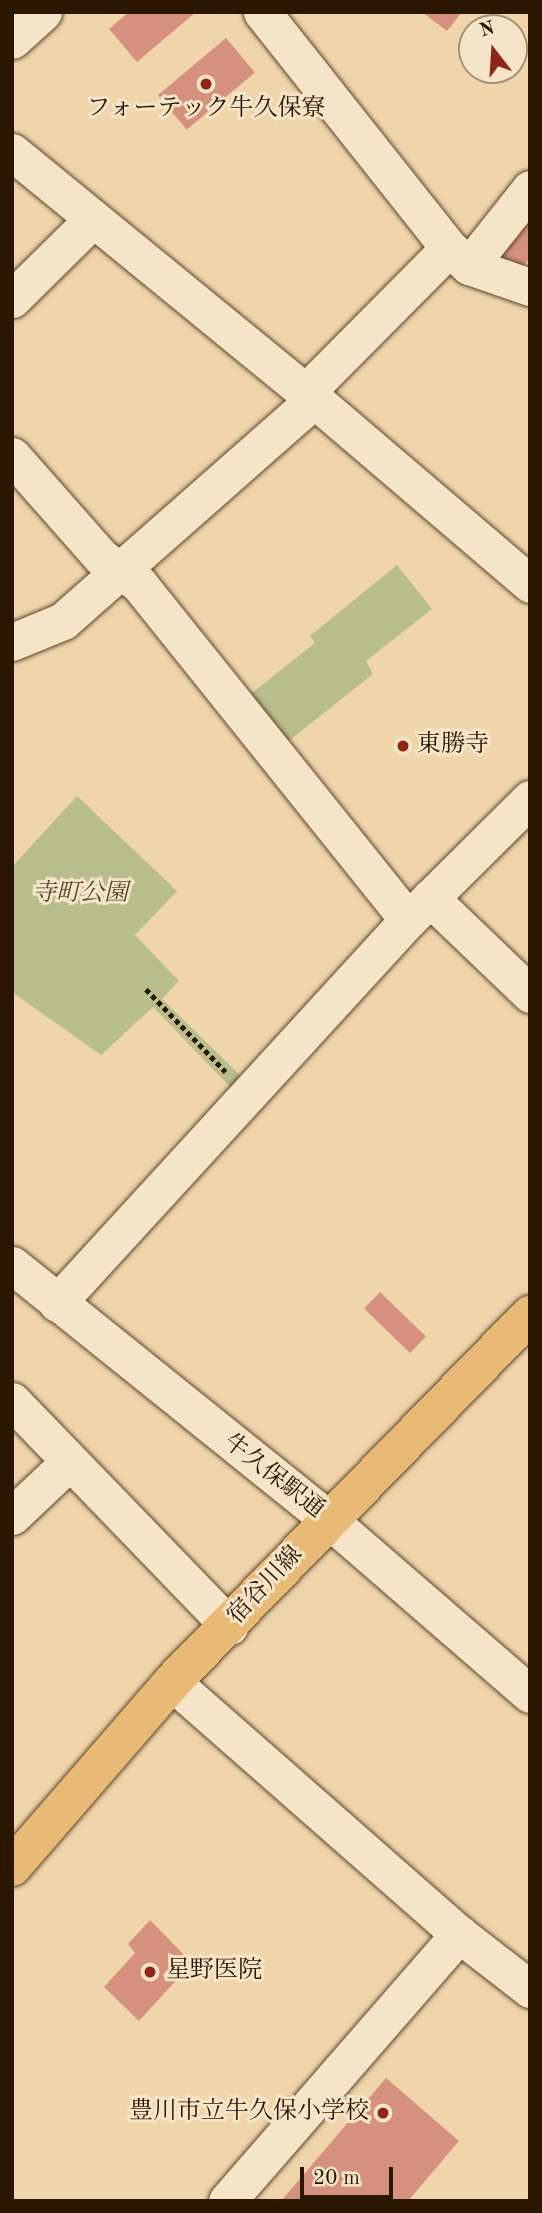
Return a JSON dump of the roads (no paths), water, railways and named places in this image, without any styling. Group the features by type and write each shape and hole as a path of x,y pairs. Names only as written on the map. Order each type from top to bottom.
{"main road":[{"name":"宿谷川線","path":"12,1867 172,1682 530,1315"}],"street":[{"path":"12,40 43,12"},
{"path":"262,12 459,257 530,288"},
{"path":"12,152 309,395 530,584"},
{"path":"12,642 63,621 301,411 318,380 459,257 530,189"},
{"path":"12,299 92,220"},
{"path":"12,456 101,557 139,584 419,909 530,994"},
{"path":"57,1303 419,909 530,799"},
{"name":"牛久保駅通","path":"12,1266 329,1520 530,1694"},
{"path":"12,1401 68,1463 229,1626"},
{"path":"12,1516 68,1463"},
{"path":"172,1682 458,1934 530,1989"},
{"path":"227,2201 458,1934"}],"place":[{"name":"フォーテック牛久保寮","path":"206,84"},
{"name":"東勝寺","path":"403,746"},
{"name":"星野医院","path":"150,1972"},
{"name":"豊川市立牛久保小学校","path":"383,2113"}],"park label":[{"name":"寺町公園","path":"80,895"}]}
